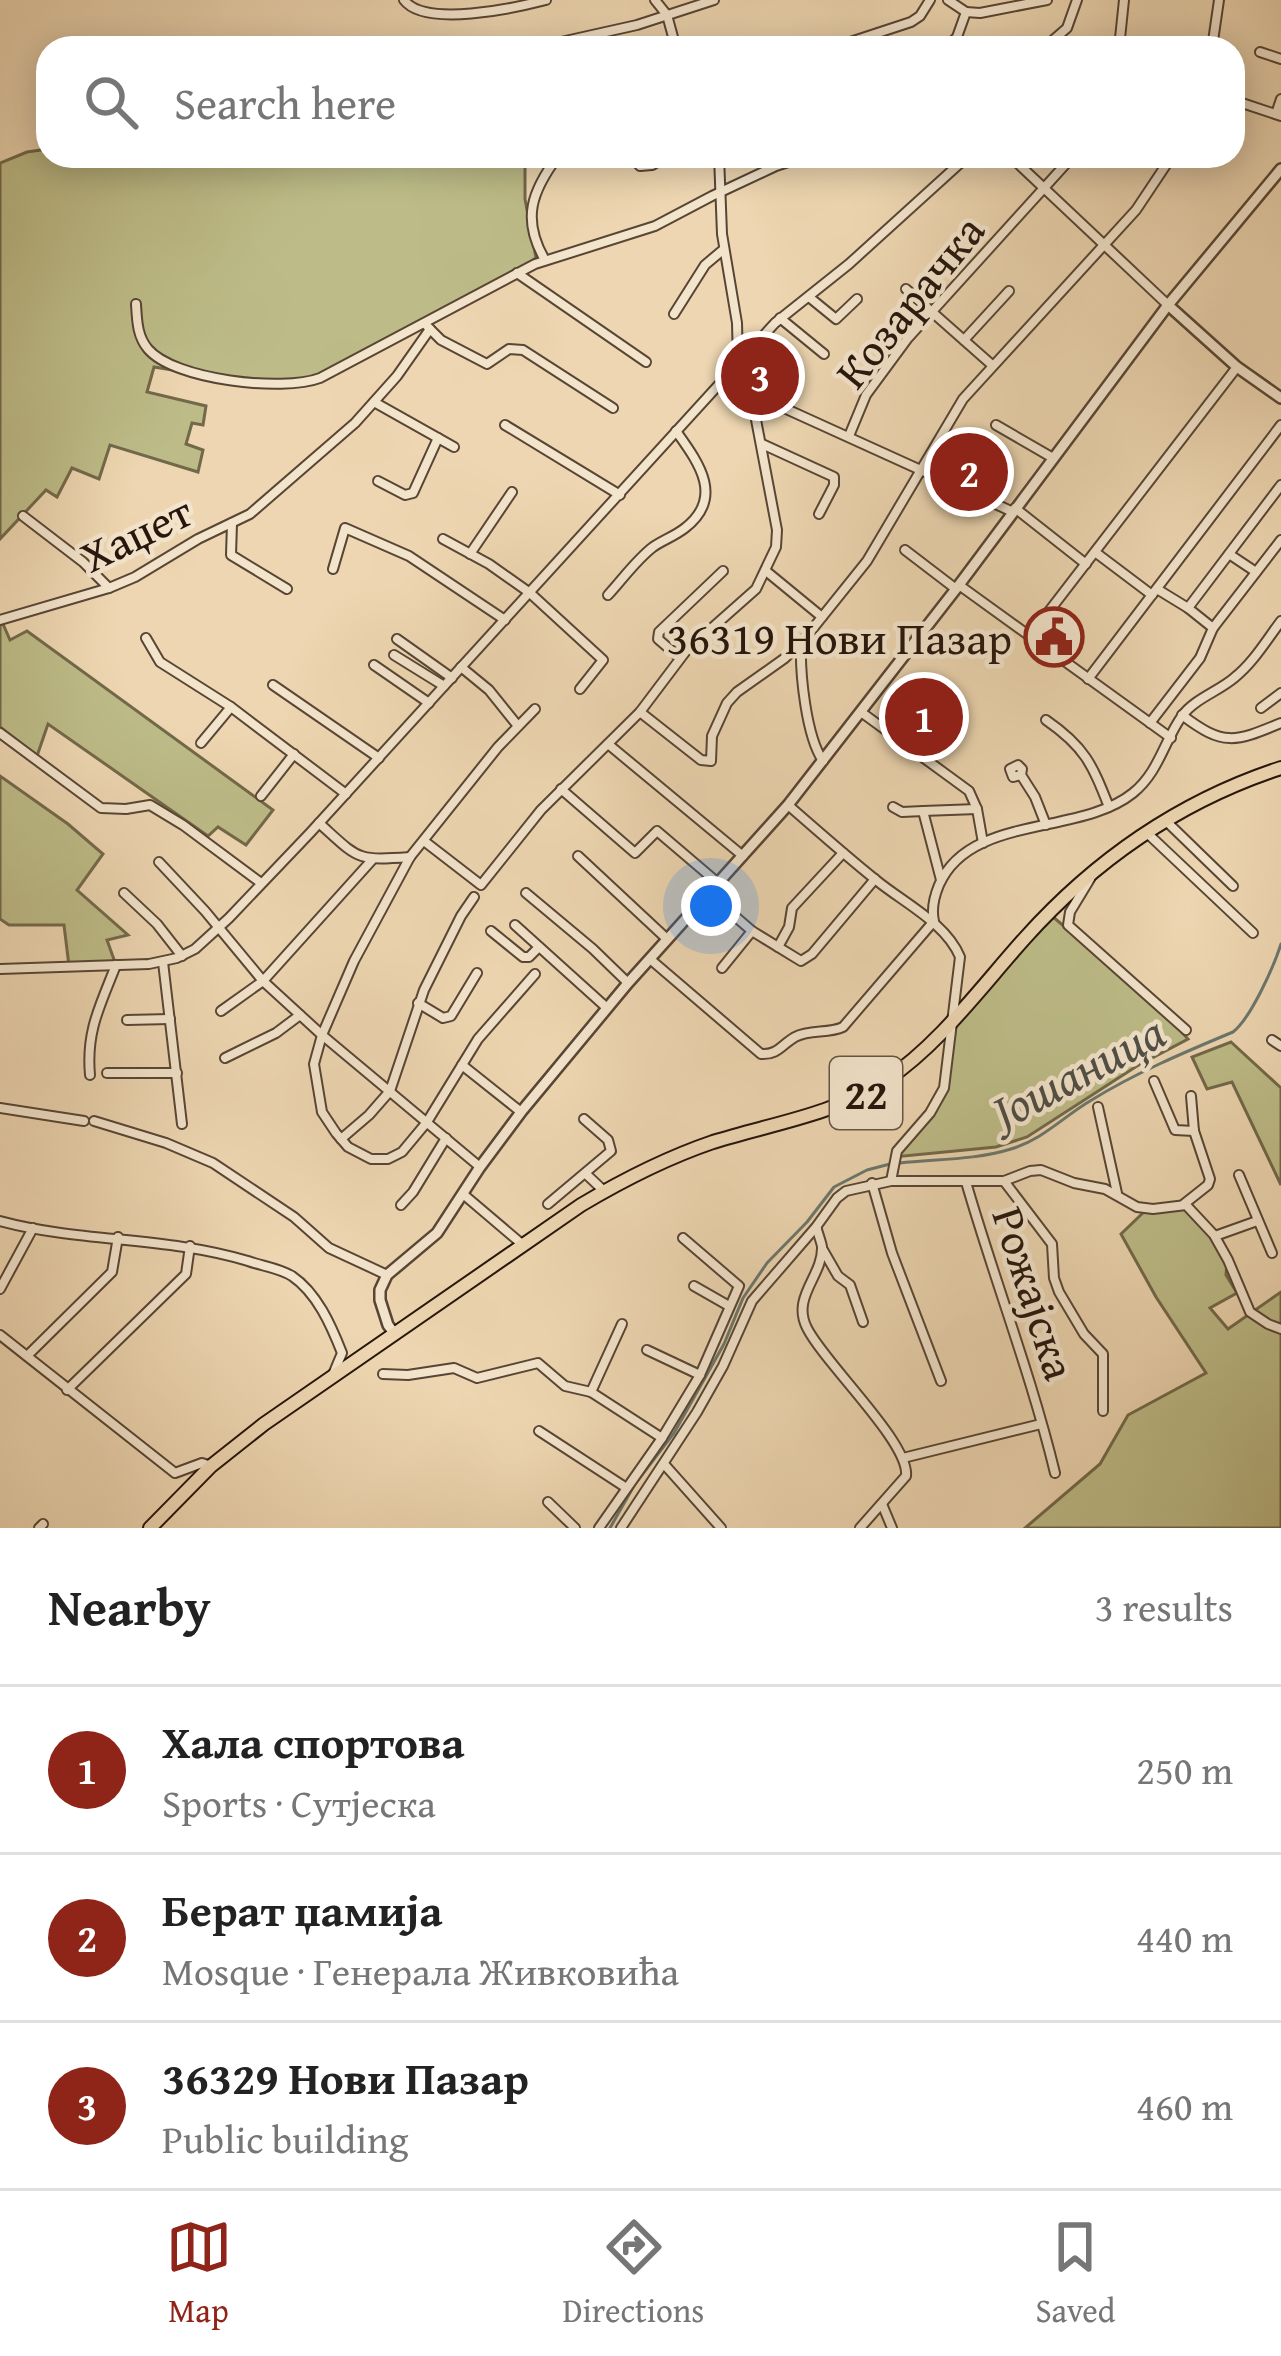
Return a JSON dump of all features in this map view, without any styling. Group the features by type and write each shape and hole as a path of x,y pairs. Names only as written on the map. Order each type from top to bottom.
{"main road":[{"name":"22","path":"150,1528 211,1466 264,1424 604,1191 686,1152 864,1094 902,1068 953,1021 1049,912 1096,868 1164,820 1227,788 1281,768"}],"street":[{"path":"404,0 418,11 478,14 546,0"},
{"path":"655,0 667,16 673,36"},
{"path":"584,36 714,0"},
{"path":"868,36 911,22 930,0"},
{"path":"948,0 966,12 1047,0"},
{"path":"990,11 993,0"},
{"path":"1058,36 1067,28 1077,0"},
{"path":"1120,36 1124,0"},
{"path":"1214,36 1219,0"},
{"path":"957,36 966,12"},
{"path":"1259,52 1281,59"},
{"path":"1245,104 1279,115 1281,100"},
{"path":"544,260 531,205 550,168"},
{"path":"424,842 481,885 522,831 640,712 697,640 753,592 766,571 778,536 750,393 737,362 737,323 724,249 719,168"},
{"name":"Хаџет","path":"136,304 142,341 163,363 282,386 320,378 428,326 544,260 655,226 772,168"},
{"path":"0,969 163,962 182,956 219,928 320,823 737,362 780,318 856,259 955,168"},
{"path":"1024,168 1237,367 1281,398"},
{"name":"Козарачка","path":"849,436 862,404 908,338 1063,168"},
{"path":"640,712 709,763 715,725 727,703 802,642 867,561 955,410 1144,201 1165,168"},
{"path":"394,1334 380,1300 388,1275 437,1233 521,1112 628,983 788,805 1168,305 1281,169"},
{"path":"674,314 705,265 724,249"},
{"path":"517,273 646,362"},
{"path":"906,290 992,365"},
{"path":"964,340 1009,291"},
{"path":"809,297 836,319 857,299"},
{"path":"780,318 824,354"},
{"path":"428,326 452,346 487,364 509,349 520,348 613,408"},
{"name":"Хаџет","path":"0,620 135,577 250,514 374,402 408,362 428,326"},
{"path":"1030,637 1237,367"},
{"path":"750,393 1014,510 1086,563"},
{"path":"374,402 454,446"},
{"path":"505,424 620,494"},
{"path":"995,425 1053,458"},
{"path":"1088,679 1281,425"},
{"path":"608,596 652,548 695,520 702,507 707,488 699,463 676,431"},
{"path":"378,481 412,493 438,438"},
{"path":"761,443 834,477 819,514"},
{"path":"1189,608 1277,499 1281,485"},
{"path":"470,554 512,492"},
{"path":"23,516 109,588"},
{"name":"Хаџет","path":"232,523 231,555 287,589"},
{"path":"333,569 345,528 409,556 505,620"},
{"path":"443,539 530,593 603,660 580,689"},
{"path":"1150,723 1200,658 1213,628 1281,540"},
{"path":"904,550 1171,738"},
{"path":"1095,552 1155,592 1189,608 1213,628"},
{"path":"1229,554 1256,572"},
{"path":"680,658 660,641 659,632 723,571"},
{"path":"766,571 822,617"},
{"path":"650,959 761,1054 769,1055 800,1034 829,1033 849,1023 934,921 932,907 941,881 959,858 983,843 1109,807 1142,784 1182,716 1241,673 1281,622"},
{"path":"146,638 160,662 231,707 346,794"},
{"path":"397,639 452,678"},
{"path":"802,642 813,737 823,761"},
{"path":"394,655 444,686"},
{"path":"374,665 429,703"},
{"path":"461,667 489,690 518,726"},
{"path":"273,686 379,758"},
{"path":"1261,708 1281,693"},
{"path":"201,743 231,707"},
{"path":"535,709 410,857 364,941 322,1035 314,1064 317,1094 325,1117 348,1148 371,1160 402,1152 427,1122 478,1039 535,974"},
{"path":"861,712 962,784 977,809 983,843"},
{"path":"1182,716 1208,733 1234,740 1281,722"},
{"path":"1046,720 1079,745 1109,807"},
{"path":"4,736 101,808 150,805 261,883"},
{"path":"608,744 743,856"},
{"path":"261,796 294,754"},
{"path":"1021,775 1046,824"},
{"path":"561,789 635,854 657,831 718,883"},
{"path":"788,805 875,879 934,921 960,957 941,1096 894,1157 891,1178"},
{"path":"893,807 902,812 977,809"},
{"path":"922,811 941,881"},
{"path":"1164,820 1233,886"},
{"path":"320,823 353,853 371,860 410,857"},
{"path":"1146,832 1253,933"},
{"path":"778,947 792,908 843,853"},
{"path":"578,856 667,939"},
{"path":"221,1011 263,981 371,860"},
{"path":"159,862 263,981 480,1167"},
{"path":"1096,868 1070,912 1068,925 1186,1030"},
{"path":"708,893 767,942 794,960 804,961 875,879"},
{"path":"124,893 182,956"},
{"path":"526,893 628,983"},
{"path":"341,1139 390,1091 418,1003 474,897"},
{"path":"515,925 607,1008"},
{"path":"491,931 523,957 538,947"},
{"path":"722,968 752,931"},
{"path":"163,962 182,1124"},
{"path":"91,1076 89,1034 116,965"},
{"path":"418,1003 443,1018 451,1016 477,973"},
{"path":"225,1058 276,1033 300,1015"},
{"path":"128,1020 170,1019"},
{"path":"461,1065 521,1112"},
{"path":"107,1073 177,1072"},
{"path":"1154,1081 1175,1130 1194,1131"},
{"path":"1190,1096 1194,1131 1210,1179 1183,1205 1215,1236 1250,1312 1281,1329"},
{"path":"1098,1107 1118,1196"},
{"path":"0,1108 89,1121 185,1148 294,1217 329,1249 388,1275"},
{"path":"548,1204 609,1154 608,1140 584,1119"},
{"path":"401,1205 446,1138"},
{"name":"Рожајска","path":"816,1227 836,1198 855,1187 891,1178 1004,1181 1041,1170 1137,1207 1183,1205"},
{"path":"586,1174 604,1191"},
{"path":"1240,1174 1272,1253"},
{"path":"1004,1181 1052,1244 1059,1292 1084,1334 1103,1354 1102,1411"},
{"name":"Рожајска","path":"965,1182 1027,1370 1055,1473"},
{"path":"872,1184 892,1253 941,1381"},
{"path":"463,1194 523,1245"},
{"path":"0,1221 190,1246 290,1275 314,1298 341,1349 334,1378"},
{"path":"1215,1236 1257,1221"},
{"path":"816,1227 822,1249 838,1276 850,1285 863,1322"},
{"path":"599,1528 664,1464 714,1383 752,1300 816,1227"},
{"path":"0,1289 34,1228"},
{"path":"27,1356 112,1272 118,1238"},
{"path":"621,1528 625,1487 700,1375 739,1286 683,1238"},
{"path":"67,1390 186,1274 190,1246"},
{"path":"822,1249 803,1298 804,1321 828,1361 882,1426 903,1458 907,1474 860,1528"},
{"path":"694,1286 729,1306"},
{"path":"591,1392 622,1324"},
{"path":"0,1335 175,1473 202,1463 211,1466"},
{"path":"647,1350 700,1375"},
{"path":"383,1374 454,1368 477,1378 538,1363 565,1386 591,1392 662,1438"},
{"name":"Рожајска","path":"903,1458 1041,1424"},
{"path":"539,1431 625,1487"},
{"path":"664,1464 722,1528"},
{"path":"548,1502 575,1528"},
{"path":"882,1504 892,1528"}],"shaded area":[{"path":"36,151 36,168 525,168 525,199 536,258 517,273 315,380 252,383 154,367 147,392 206,406 203,425 192,423 186,444 203,450 198,472 110,445 99,479 72,468 57,497 46,490 0,539 0,163"},
{"path":"3,624 10,640 27,631 273,810 246,845 218,827 208,836 48,724 37,756 0,727"},
{"path":"0,776 103,854 77,890 128,935 107,940 116,965 69,966 64,925 9,925 0,919"},
{"path":"1052,916 1160,1008 1188,1039 1027,1137 996,1147 894,1157 941,1096 951,1032"},
{"path":"1231,1042 1281,1088 1281,1185 1232,1082 1207,1089 1192,1057"},
{"path":"1187,1209 1213,1237 1227,1262 1226,1275 1237,1293 1210,1308 1228,1329 1281,1292 1281,1528 1025,1528 1100,1464 1128,1415 1206,1373 1121,1234 1145,1211"}],"waterway":[{"name":"Јошаница","path":"900,1163 998,1153 1022,1145 1125,1081 1233,1032 1254,1004 1281,944"},
{"name":"Јошаница","path":"610,1528 635,1484 674,1433 724,1344 743,1298 767,1263 834,1187 890,1164"}],"place":[{"name":"36329 Нови Пазар","path":"760,376"},
{"name":"Берат џамија","path":"969,472"},
{"name":"36319 Нови Пазар","path":"1054,637"},
{"name":"Хала спортова","path":"924,717"}]}
